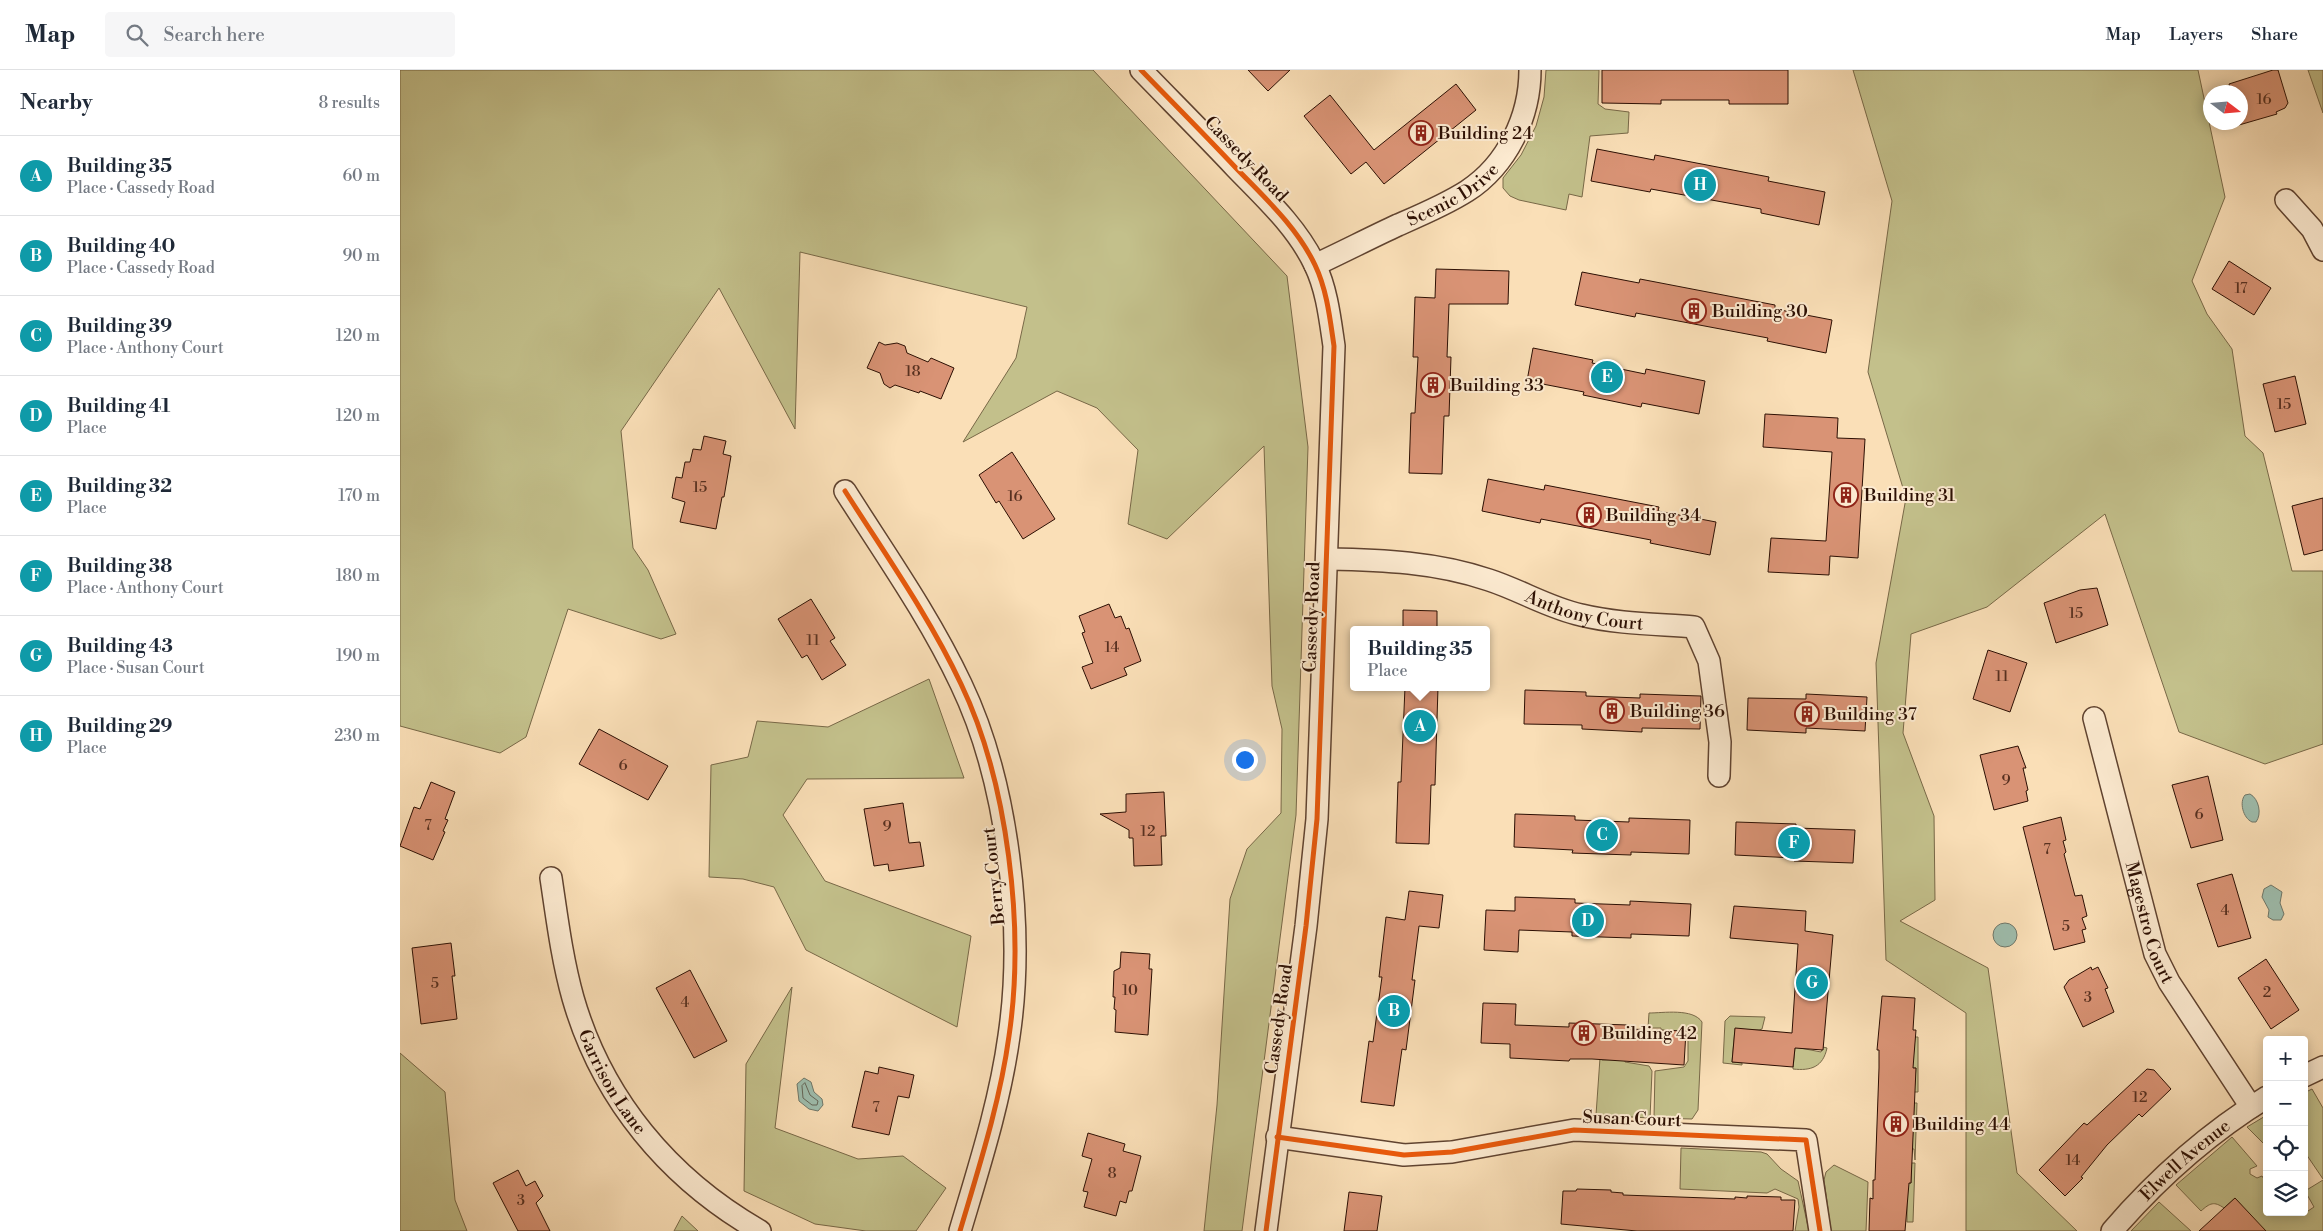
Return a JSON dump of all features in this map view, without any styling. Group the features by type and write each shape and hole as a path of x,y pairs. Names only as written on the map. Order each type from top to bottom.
{"street":[{"name":"Cassedy Road","path":"1141,70 1278,211 1299,238 1315,265 1328,308 1334,346 1328,559 1317,819 1306,926 1266,1231"},
{"name":"Scenic Drive","path":"1315,265 1438,207 1478,182 1497,163 1514,138 1527,98 1530,70"},
{"path":"2286,200 2312,229 2323,250"},
{"name":"Berry Court","path":"845,491 927,619 962,686 986,753 1005,833 1013,898 1012,1012 999,1094 960,1231"},
{"name":"Anthony Court","path":"1328,559 1428,565 1489,580 1546,604 1579,615 1611,621 1694,627 1709,661 1720,742 1718,776"},
{"name":"Magestro Court","path":"2094,718 2155,954 2170,982 2259,1102"},
{"name":"Garrison Lane","path":"551,878 561,945 573,998 592,1048 618,1100 652,1145 679,1172 722,1207 760,1231"},
{"path":"2308,1074 2323,1067"},
{"name":"Elwell Avenue","path":"2112,1231 2178,1165 2231,1121 2259,1102"},
{"name":"Susan Court","path":"1277,1137 1404,1155 1452,1152 1574,1130 1806,1140 1820,1231"}],"shaded area":[{"path":"400,70 1093,70 1287,276 1308,447 1296,815 1242,1231 1204,1231 1217,1105 1230,899 1247,849 1281,813 1282,729 1272,686 1264,446 1167,539 1128,524 1138,450 1097,408 1057,391 963,442 1016,358 1027,307 800,252 795,429 719,288 621,431 633,548 648,570 676,634 661,639 568,609 526,737 500,753 400,726"},
{"path":"1546,70 1599,70 1598,104 1605,109 1629,112 1628,133 1590,136 1582,197 1569,194 1566,210 1519,200 1510,196 1503,188 1503,178 1521,155 1536,126 1544,97"},
{"path":"1853,70 2198,70 2203,94 2203,130 2211,130 2225,197 2192,281 2207,314 2232,349 2245,436 2263,453 2292,571 2323,571 2323,744 2265,764 2179,732 2105,514 1987,607 1911,634 1903,733 1934,816 1935,900 1900,921 1988,968 2017,1173 2077,1231 1966,1231 1966,1013 1886,960 1876,663 1906,498 1868,372 1892,201"},
{"path":"2308,70 2323,70 2323,113"},
{"path":"929,679 964,778 807,779 783,815 825,881 971,936 957,1027 806,950 774,887 743,879 709,877 711,765 748,757 757,721 828,727"},
{"path":"792,987 775,1128 858,1159 903,1156 946,1188 916,1231 866,1231 815,1224 744,1191 746,1064"},
{"path":"1649,1013 1685,1013 1698,1018 1702,1022 1698,1110 1692,1119 1654,1118 1655,1071 1684,1067 1688,1061 1688,1035 1661,1030 1661,1028 1648,1028"},
{"path":"1730,1016 1765,1017 1762,1029 1735,1029 1732,1062 1742,1063 1742,1065 1723,1063 1725,1021"},
{"path":"1915,1037 1918,1037 1918,1092 1914,1092 1916,1068 1912,1068"},
{"path":"1795,1047 1821,1052 1823,1047 1827,1048 1823,1060 1819,1064 1811,1068 1793,1069"},
{"path":"400,1053 445,1092 455,1200 467,1231 400,1231"},
{"path":"1600,1058 1602,1060 1625,1059 1625,1062 1649,1066 1652,1071 1650,1118 1596,1115"},
{"path":"2312,1089 2323,1108 2323,1179 2308,1157 2308,1091"},
{"path":"1914,1103 1917,1103 1915,1160 1914,1149 1912,1149"},
{"path":"2263,1117 2263,1143 2247,1127"},
{"path":"2232,1137 2257,1166 2250,1169 2250,1174 2257,1178 2262,1176 2263,1178 2263,1216 2308,1216 2308,1211 2314,1207 2308,1196 2308,1189 2323,1180 2323,1231 2264,1231 2235,1198 2224,1208 2217,1204 2212,1204 2201,1211 2176,1185"},
{"path":"1681,1148 1761,1152 1767,1154 1781,1169 1798,1181 1809,1231 1795,1231 1799,1207 1798,1199 1775,1189 1767,1193 1680,1189"},
{"path":"1911,1163 1915,1163 1913,1222 1907,1222 1907,1183 1911,1183"},
{"path":"1834,1165 1868,1182 1866,1231 1831,1231 1824,1180 1826,1172"},
{"path":"2159,1202 2191,1231 2131,1231"},
{"path":"682,1216 698,1231 674,1231"}],"water":[{"path":"2250,794 2256,799 2259,807 2259,815 2256,822 2252,822 2246,817 2242,806 2245,795"},
{"path":"2271,885 2282,892 2280,903 2284,914 2281,920 2273,920 2268,917 2269,910 2262,897 2264,889"},
{"path":"2005,923 2010,924 2016,930 2016,940 2010,946 2005,947 2000,946 1994,940 1993,935 1994,930 2000,924"},
{"path":"804,1078 811,1082 814,1092 822,1099 823,1105 818,1111 809,1109 799,1101 797,1084"}],"building":[{"path":"1248,70 1290,70 1268,91"},
{"path":"1602,70 1788,70 1788,104 1729,104 1729,100 1661,100 1661,104 1602,103"},
{"path":"2278,70 2288,103 2285,108 2276,112 2277,114 2248,122 2248,85 2229,84"},
{"name":"Building 24","path":"1456,84 1476,110 1384,184 1366,162 1351,174 1304,116 1330,95 1374,150"},
{"path":"1597,149 1654,160 1655,155 1769,177 1768,181 1825,192 1819,225 1761,213 1761,209 1651,189 1650,192 1591,181"},
{"path":"2229,261 2271,288 2254,315 2212,289"},
{"name":"Building 33","path":"1436,269 1509,271 1508,304 1449,304 1447,357 1451,357 1449,416 1444,416 1442,474 1409,473 1411,413 1415,413 1418,357 1413,357 1415,297 1435,298"},
{"name":"Building 30","path":"1582,272 1639,283 1640,279 1775,305 1775,309 1832,320 1826,353 1767,341 1768,338 1636,313 1635,317 1575,305"},
{"path":"879,342 885,345 897,343 905,346 907,353 928,362 931,358 954,368 941,399 920,391 919,393 895,385 890,388 884,384 880,373 867,368"},
{"path":"1533,348 1593,360 1592,363 1645,374 1646,369 1705,381 1699,414 1642,403 1641,407 1583,395 1584,392 1527,381"},
{"path":"2295,376 2306,424 2275,432 2263,384"},
{"name":"Building 31","path":"1765,414 1838,418 1837,438 1865,439 1858,558 1830,556 1829,575 1768,572 1771,538 1826,541 1832,452 1763,447"},
{"path":"704,436 726,441 723,454 731,456 716,529 680,522 685,502 672,498 676,477 682,478 685,462 690,462 693,449 701,450"},
{"path":"1012,452 1055,519 1023,539 999,501 996,503 979,475"},
{"name":"Building 34","path":"1488,479 1544,490 1545,485 1659,507 1658,511 1716,522 1710,555 1650,543 1651,540 1541,519 1540,523 1482,511"},
{"path":"2323,498 2323,550 2304,555 2292,506"},
{"path":"2097,588 2108,625 2056,643 2044,603 2080,590"},
{"path":"811,599 835,638 830,641 846,665 822,680 807,655 802,658 778,619"},
{"path":"1109,604 1115,618 1121,616 1126,629 1129,628 1141,661 1124,668 1127,675 1091,689 1082,667 1093,663 1082,633 1085,632 1079,616"},
{"path":"1403,610 1437,611 1437,626 1403,626"},
{"path":"1988,650 2027,663 2010,712 1973,699"},
{"name":"Building 36","path":"1525,690 1586,692 1586,696 1640,698 1640,694 1701,696 1700,729 1642,728 1642,732 1582,729 1582,725 1524,724"},
{"path":"1405,691 1438,691 1435,785 1431,785 1429,844 1396,843 1398,782 1401,782"},
{"name":"Building 37","path":"1806,694 1867,697 1865,731 1806,728 1806,733 1747,730 1748,698 1806,699"},
{"path":"599,729 668,766 648,800 579,764"},
{"path":"2018,746 2026,768 2023,768 2028,790 2026,791 2028,801 1994,810 1980,755"},
{"path":"2208,776 2223,840 2191,848 2172,785"},
{"path":"431,782 455,792 445,819 448,820 443,831 445,832 433,860 400,846 414,807 420,809"},
{"path":"1164,792 1166,836 1161,836 1162,865 1134,866 1133,838 1129,838 1129,830 1100,814 1126,812 1126,794"},
{"path":"903,803 909,843 920,842 924,866 889,871 888,864 874,866 864,809"},
{"path":"1515,814 1575,816 1575,820 1629,822 1629,818 1690,820 1689,854 1631,852 1631,855 1572,853 1573,850 1514,847"},
{"path":"2061,817 2066,840 2063,841 2066,852 2064,854 2075,896 2082,895 2087,916 2082,918 2086,929 2082,930 2085,942 2054,950 2023,827"},
{"path":"1736,822 1796,824 1796,828 1855,830 1853,863 1794,861 1794,858 1735,855"},
{"path":"2232,874 2251,938 2218,947 2197,884"},
{"path":"1409,891 1443,895 1439,928 1419,926 1412,980 1415,980 1406,1050 1402,1049 1394,1106 1361,1102 1369,1041 1373,1042 1382,977 1379,977 1386,917 1405,920"},
{"path":"1515,897 1575,899 1575,903 1630,905 1630,901 1691,904 1689,936 1631,934 1631,938 1572,936 1572,932 1519,930 1518,952 1484,950 1486,910 1515,911"},
{"path":"1734,906 1806,911 1805,931 1833,935 1823,1050 1795,1048 1793,1067 1732,1062 1735,1028 1792,1033 1798,944 1730,938"},
{"path":"451,943 455,976 452,976 457,1019 421,1024 412,948"},
{"path":"1121,952 1150,954 1149,969 1152,969 1148,1035 1115,1032 1114,971 1120,968"},
{"path":"2266,959 2299,1010 2271,1029 2238,978"},
{"path":"2091,967 2092,970 2098,967 2108,988 2105,989 2114,1012 2083,1027 2064,987 2069,980"},
{"path":"690,970 727,1041 694,1058 656,988"},
{"name":"Building 44","path":"1882,996 1915,998 1913,1030 1916,1030 1913,1068 1916,1068 1911,1183 1909,1183 1905,1231 1869,1231 1870,1198 1873,1199 1873,1180 1875,1180 1879,1068 1879,1050 1877,1050"},
{"name":"Building 42","path":"1483,1003 1516,1004 1515,1025 1569,1027 1569,1023 1628,1025 1628,1029 1686,1031 1684,1065 1592,1059 1570,1059 1569,1061 1510,1058 1510,1044 1481,1043"},
{"path":"879,1067 914,1075 909,1098 898,1096 889,1135 852,1127 865,1071 878,1074"},
{"path":"2147,1069 2154,1070 2171,1089 2142,1117 2139,1114 2107,1145 2081,1177 2083,1178 2065,1196 2039,1170 2084,1123 2087,1125"},
{"path":"1088,1133 1125,1144 1123,1151 1141,1156 1132,1191 1129,1191 1126,1203 1120,1201 1116,1216 1084,1207 1088,1192 1083,1191 1092,1159 1082,1156"},
{"path":"518,1170 526,1186 535,1181 543,1196 536,1203 550,1231 518,1231 493,1183"},
{"path":"1577,1189 1611,1190 1611,1192 1623,1193 1623,1195 1735,1199 1735,1197 1747,1198 1747,1196 1781,1197 1781,1200 1795,1200 1793,1231 1637,1231 1561,1224 1563,1191 1576,1191"},
{"path":"1349,1192 1382,1196 1377,1231 1344,1231"},
{"path":"2235,1198 2266,1231 2199,1231 2224,1208"}],"cycle path":[{"path":"1141,70 1269,202 1299,238 1308,251 1322,284 1328,305 1334,346 1317,819 1306,926 1266,1231"},
{"path":"845,491 921,610 961,684 991,765 1009,856 1015,949 1009,1036 995,1110 960,1231"},
{"path":"1277,1137 1404,1155 1452,1152 1574,1130 1806,1140 1820,1231"}],"place":[{"name":"Building 24","path":"1421,133"},
{"name":"Building 29","path":"1700,185"},
{"name":"Building 30","path":"1694,311"},
{"name":"Building 32","path":"1607,377"},
{"name":"Building 33","path":"1433,385"},
{"name":"Building 31","path":"1846,495"},
{"name":"Building 34","path":"1589,515"},
{"name":"Building 36","path":"1612,711"},
{"name":"Building 37","path":"1807,714"},
{"name":"Building 35","path":"1420,726"},
{"name":"Building 39","path":"1602,835"},
{"name":"Building 38","path":"1794,843"},
{"name":"Building 41","path":"1588,921"},
{"name":"Building 43","path":"1812,983"},
{"name":"Building 40","path":"1394,1011"},
{"name":"Building 42","path":"1584,1033"},
{"name":"Building 44","path":"1896,1124"}]}
